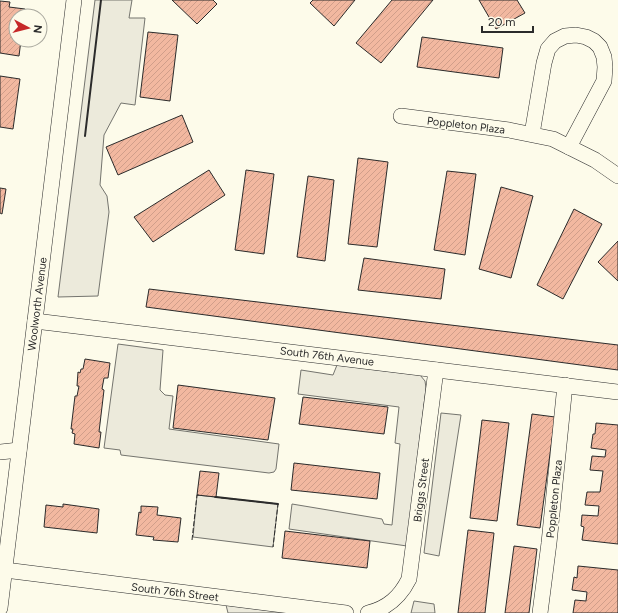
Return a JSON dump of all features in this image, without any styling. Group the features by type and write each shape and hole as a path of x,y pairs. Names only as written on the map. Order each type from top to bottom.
{"street":[{"name":"Woolworth Avenue","path":"0,608 74,0"},
{"path":"532,134 544,63 548,49 555,41 565,36 576,35 586,37 594,41 600,47 605,67 604,81 569,147"},
{"name":"Poppleton Plaza","path":"401,116 532,134 553,139 595,160 618,176"},
{"name":"South 76th Avenue","path":"35,321 618,392"},
{"name":"Briggs Street","path":"368,613 379,610 391,604 406,586 411,570 436,370"},
{"name":"Poppleton Plaza","path":"540,613 549,543 565,385"},
{"path":"0,452 19,450"},
{"name":"South 76th Street","path":"5,570 346,613"}],"shaded area":[{"path":"95,0 132,0 129,18 145,18 135,105 121,103 104,135 100,185 107,196 109,212 98,296 58,297"},
{"path":"118,344 163,350 160,390 165,395 173,396 169,429 279,444 276,469 274,472 269,473 121,455 120,450 104,448"},
{"path":"337,365 420,375 425,381 426,388 407,546 289,529 292,504 382,519 384,524 392,525 400,444 395,443 399,407 298,394 301,370 333,375"},
{"path":"441,413 461,415 439,556 424,553"},
{"path":"197,495 278,504 273,547 193,537"},
{"path":"414,601 434,604 435,613 411,613"},
{"path":"226,605 289,613 228,613"}],"building":[{"path":"172,0 213,0 217,4 197,24"},
{"path":"313,0 355,0 334,26 310,3"},
{"path":"392,0 433,0 381,63 356,43"},
{"path":"479,0 517,0 525,13 496,29"},
{"path":"0,1 10,2 9,7 17,8 8,8 8,48 20,48 19,56 0,53"},
{"path":"148,32 178,35 170,101 140,97"},
{"path":"422,37 503,48 499,78 417,67"},
{"path":"0,76 20,79 13,129 0,127"},
{"path":"182,115 193,142 118,175 106,147"},
{"path":"358,158 388,162 377,247 348,244"},
{"path":"209,170 225,195 153,242 134,217"},
{"path":"246,170 274,174 264,254 235,250"},
{"path":"447,171 476,174 465,255 434,250"},
{"path":"308,176 334,180 325,261 297,257"},
{"path":"501,187 533,196 511,278 479,269"},
{"path":"0,188 6,189 2,214 0,213"},
{"path":"574,209 602,224 563,299 537,285"},
{"path":"618,241 618,281 598,262"},
{"path":"364,258 445,269 441,299 358,290"},
{"path":"149,289 618,345 618,370 146,307"},
{"path":"85,359 110,363 108,378 104,378 102,389 104,390 99,432 101,432 99,448 74,444 75,434 72,433 73,429 71,429 75,396 77,396 79,386 77,386 78,372 80,373 81,369 83,369"},
{"path":"178,385 275,398 268,440 173,428"},
{"path":"303,397 388,407 384,434 299,424"},
{"path":"532,414 555,417 540,528 517,525"},
{"path":"482,420 509,423 497,521 470,518"},
{"path":"596,423 618,425 618,544 582,540 584,527 581,526 582,515 598,516 599,506 585,505 587,492 600,492 603,471 590,470 592,456 605,457 606,450 591,448"},
{"path":"294,463 380,473 377,499 291,490"},
{"path":"200,471 219,473 216,497 197,495"},
{"path":"63,504 99,509 97,533 44,527 46,505 63,507"},
{"path":"141,506 158,507 157,515 181,518 178,542 153,540 154,537 136,535"},
{"path":"468,530 494,533 485,613 458,613"},
{"path":"285,531 370,541 367,568 282,558"},
{"path":"514,546 537,549 529,613 505,613"},
{"path":"578,566 618,570 618,613 573,613 575,600 586,601 587,592 572,590 574,577 577,578"}],"fence":[{"path":"192,540 197,495 200,495"},
{"path":"214,497 278,504 273,547"}],"wall":[{"path":"85,136 101,0"},
{"path":"216,497 278,504"}]}
